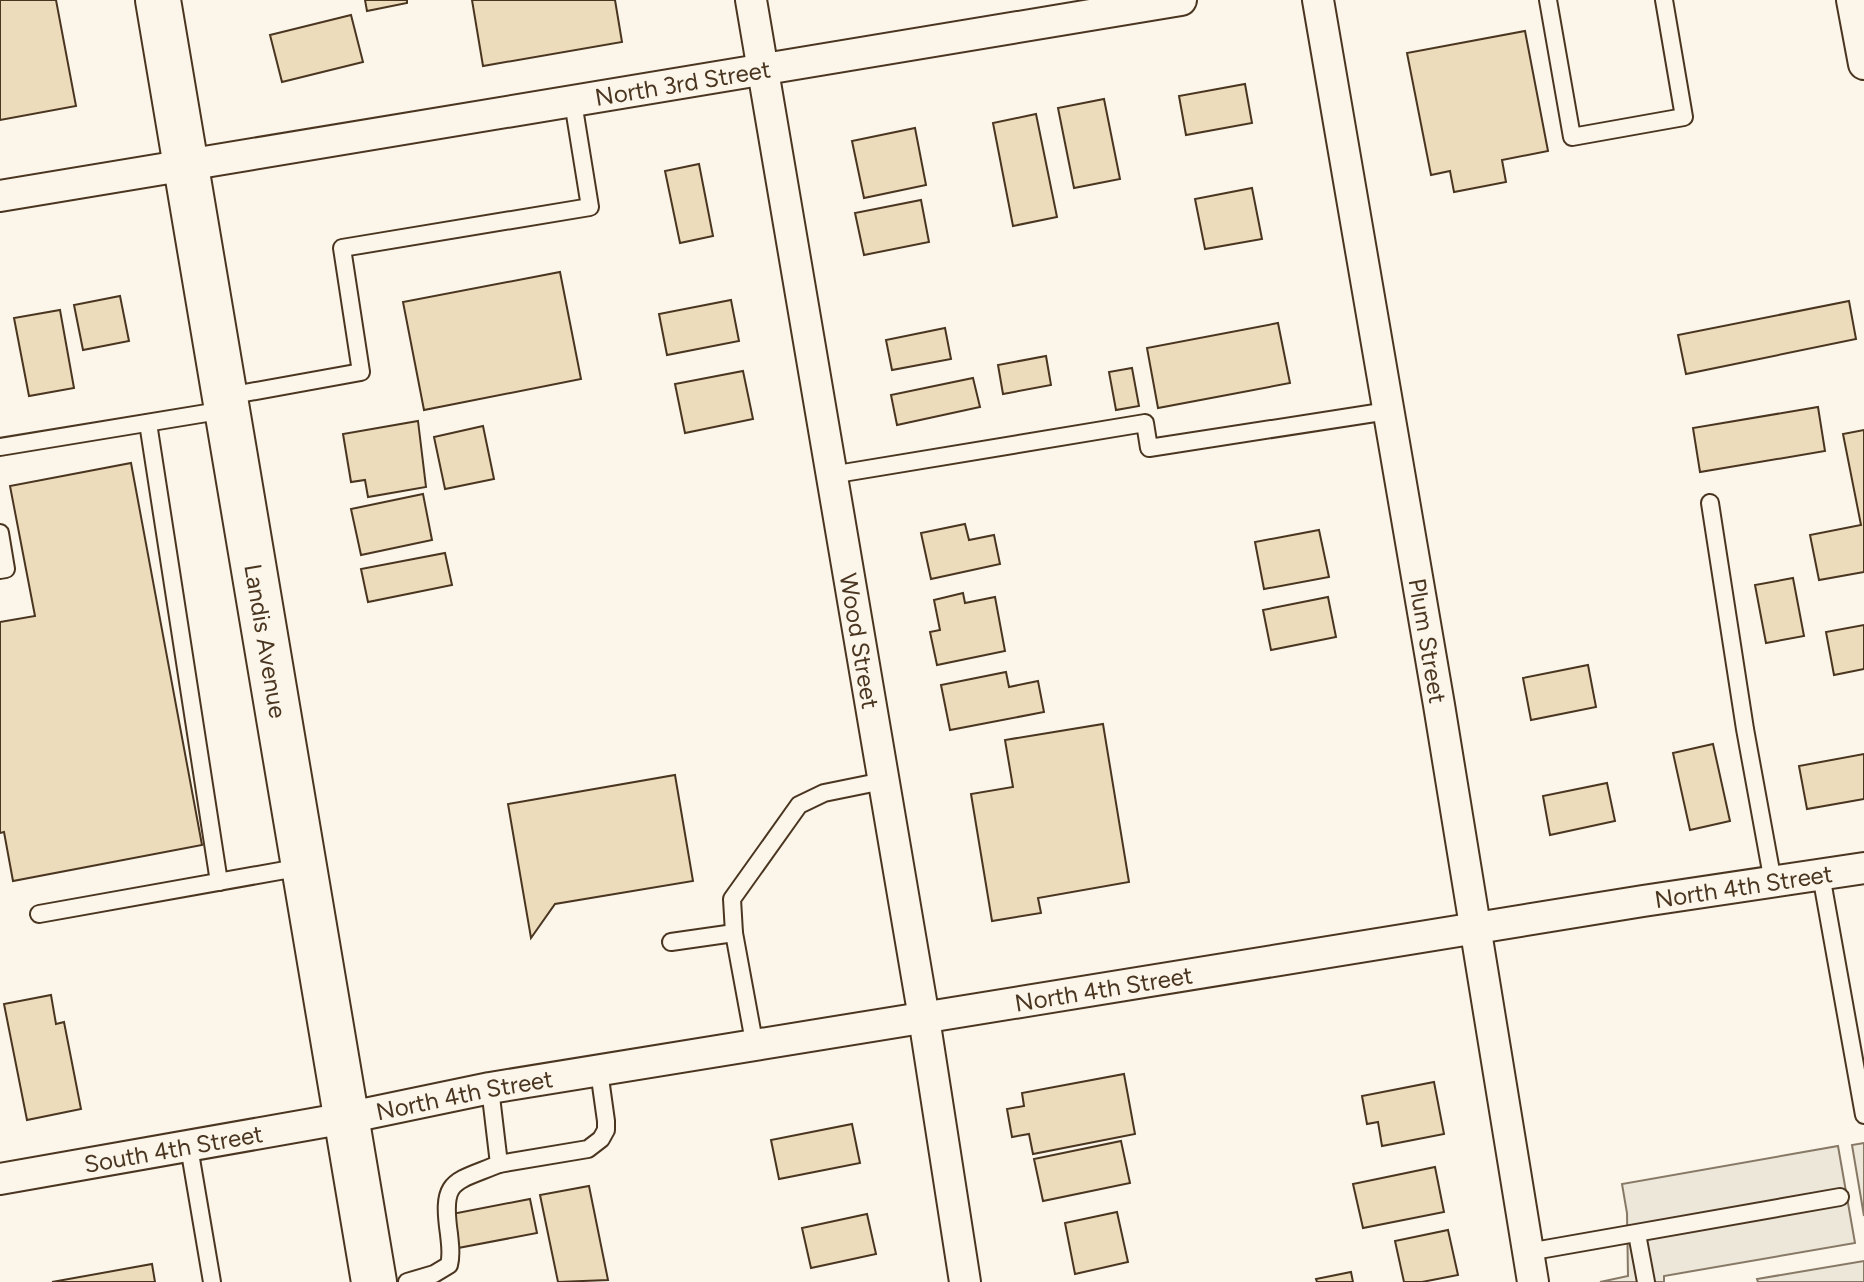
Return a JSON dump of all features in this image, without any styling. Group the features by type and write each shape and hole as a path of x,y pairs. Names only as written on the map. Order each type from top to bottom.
{"main road":[{"name":"Landis Avenue","path":"158,0 374,1282"}],"street":[{"name":"Wood Street","path":"751,0 924,1018 965,1282"},
{"name":"North 3rd Street","path":"0,196 1181,0"},
{"name":"Plum Street","path":"1318,0 1533,1282"},
{"path":"1852,0 1864,64"},
{"name":"North 4th Street","path":"346,1118 490,1088 1864,868"},
{"name":"South 4th Street","path":"0,1179 346,1118"}],"lane":[{"path":"1548,0 1572,137 1684,117 1664,0"},
{"path":"0,447 148,423 361,372 342,248 590,207 573,102"},
{"path":"831,475 1145,423 1149,448 1388,411"},
{"path":"148,423 219,882"},
{"path":"1710,503 1745,729 1773,882"},
{"path":"0,533 6,569 0,570"},
{"path":"755,1047 734,933 732,899 799,805 824,793 883,781"},
{"path":"39,914 304,867"},
{"path":"1821,875 1864,1115"},
{"path":"671,942 734,933"},
{"path":"407,1282 434,1274 449,1265 451,1257 445,1208 449,1190 458,1181 499,1164 588,1149 601,1139 606,1130 606,1121 599,1071"},
{"path":"490,1088 499,1164"},
{"path":"189,1147 212,1282"},
{"path":"1528,1252 1840,1197"},
{"path":"1637,1234 1646,1282"}],"shaded area":[{"path":"1864,1143 1864,1216 1852,1145"},
{"path":"1838,1146 1855,1243 1664,1276 1664,1282 1600,1282 1628,1276 1627,1213 1622,1184"},
{"path":"1864,1261 1864,1282 1758,1282 1757,1279"}],"building":[{"path":"0,0 56,0 76,106 0,120"},
{"path":"365,0 407,0 407,3 367,11"},
{"path":"472,0 615,0 622,42 483,66"},
{"path":"351,15 363,62 282,82 270,35"},
{"path":"1525,31 1548,151 1502,160 1506,182 1454,192 1450,171 1431,175 1407,53"},
{"path":"1245,84 1252,123 1186,135 1179,96"},
{"path":"1104,99 1120,179 1074,188 1058,108"},
{"path":"1036,114 1057,217 1013,226 993,123"},
{"path":"915,128 926,185 864,198 852,141"},
{"path":"699,164 713,236 680,243 665,171"},
{"path":"1252,188 1262,239 1205,249 1195,199"},
{"path":"921,200 929,242 864,255 855,213"},
{"path":"560,272 581,379 424,410 403,302"},
{"path":"120,296 129,341 83,350 74,305"},
{"path":"731,300 739,341 667,355 659,314"},
{"path":"1849,301 1856,339 1686,374 1678,335"},
{"path":"60,310 74,388 29,396 14,318"},
{"path":"1278,323 1290,383 1158,408 1147,348"},
{"path":"945,328 951,359 892,370 886,340"},
{"path":"1046,356 1051,385 1003,394 998,365"},
{"path":"1132,368 1139,406 1116,410 1109,372"},
{"path":"743,371 753,419 685,433 675,384"},
{"path":"973,378 980,407 897,425 891,395"},
{"path":"1818,407 1825,451 1700,472 1693,428"},
{"path":"418,421 426,487 368,497 365,480 351,482 343,434"},
{"path":"483,426 494,479 445,489 434,437"},
{"path":"1864,430 1864,572 1819,580 1810,535 1861,525 1843,434"},
{"path":"131,463 202,845 13,881 4,832 0,833 0,622 35,616 10,486"},
{"path":"423,494 432,540 361,555 351,509"},
{"path":"965,524 969,540 994,535 1000,564 931,579 921,533"},
{"path":"1319,530 1329,577 1264,589 1255,542"},
{"path":"445,553 452,585 368,602 361,569"},
{"path":"1793,578 1804,636 1766,643 1755,585"},
{"path":"963,593 965,603 995,597 1005,651 937,665 930,632 940,630 934,600"},
{"path":"1328,597 1336,637 1271,650 1263,610"},
{"path":"1864,625 1864,669 1834,675 1826,632"},
{"path":"1588,665 1596,707 1531,720 1523,678"},
{"path":"1006,672 1009,687 1038,681 1044,712 950,730 941,685"},
{"path":"1103,724 1129,882 1038,898 1041,913 992,921 971,794 1013,787 1005,740"},
{"path":"1713,744 1730,821 1690,830 1673,753"},
{"path":"1864,754 1864,799 1807,809 1799,766"},
{"path":"675,775 693,881 555,904 531,938 508,804"},
{"path":"1607,783 1615,821 1550,835 1543,796"},
{"path":"51,995 56,1024 64,1022 81,1109 27,1120 4,1004"},
{"path":"1124,1074 1135,1134 1033,1154 1029,1134 1012,1137 1007,1109 1024,1106 1022,1093"},
{"path":"1434,1082 1444,1134 1382,1146 1378,1122 1367,1124 1362,1096"},
{"path":"852,1124 860,1163 779,1179 771,1140"},
{"path":"1121,1141 1130,1183 1043,1201 1034,1159"},
{"path":"1435,1167 1444,1212 1363,1228 1353,1184"},
{"path":"589,1186 608,1280 558,1282 540,1195"},
{"path":"530,1199 537,1233 458,1248 452,1214"},
{"path":"1117,1212 1128,1262 1075,1274 1065,1223"},
{"path":"867,1214 876,1254 811,1268 802,1228"},
{"path":"1448,1230 1458,1275 1404,1282 1395,1241"},
{"path":"152,1264 155,1282 52,1282"},
{"path":"1351,1272 1353,1282 1317,1282 1316,1279"}]}
